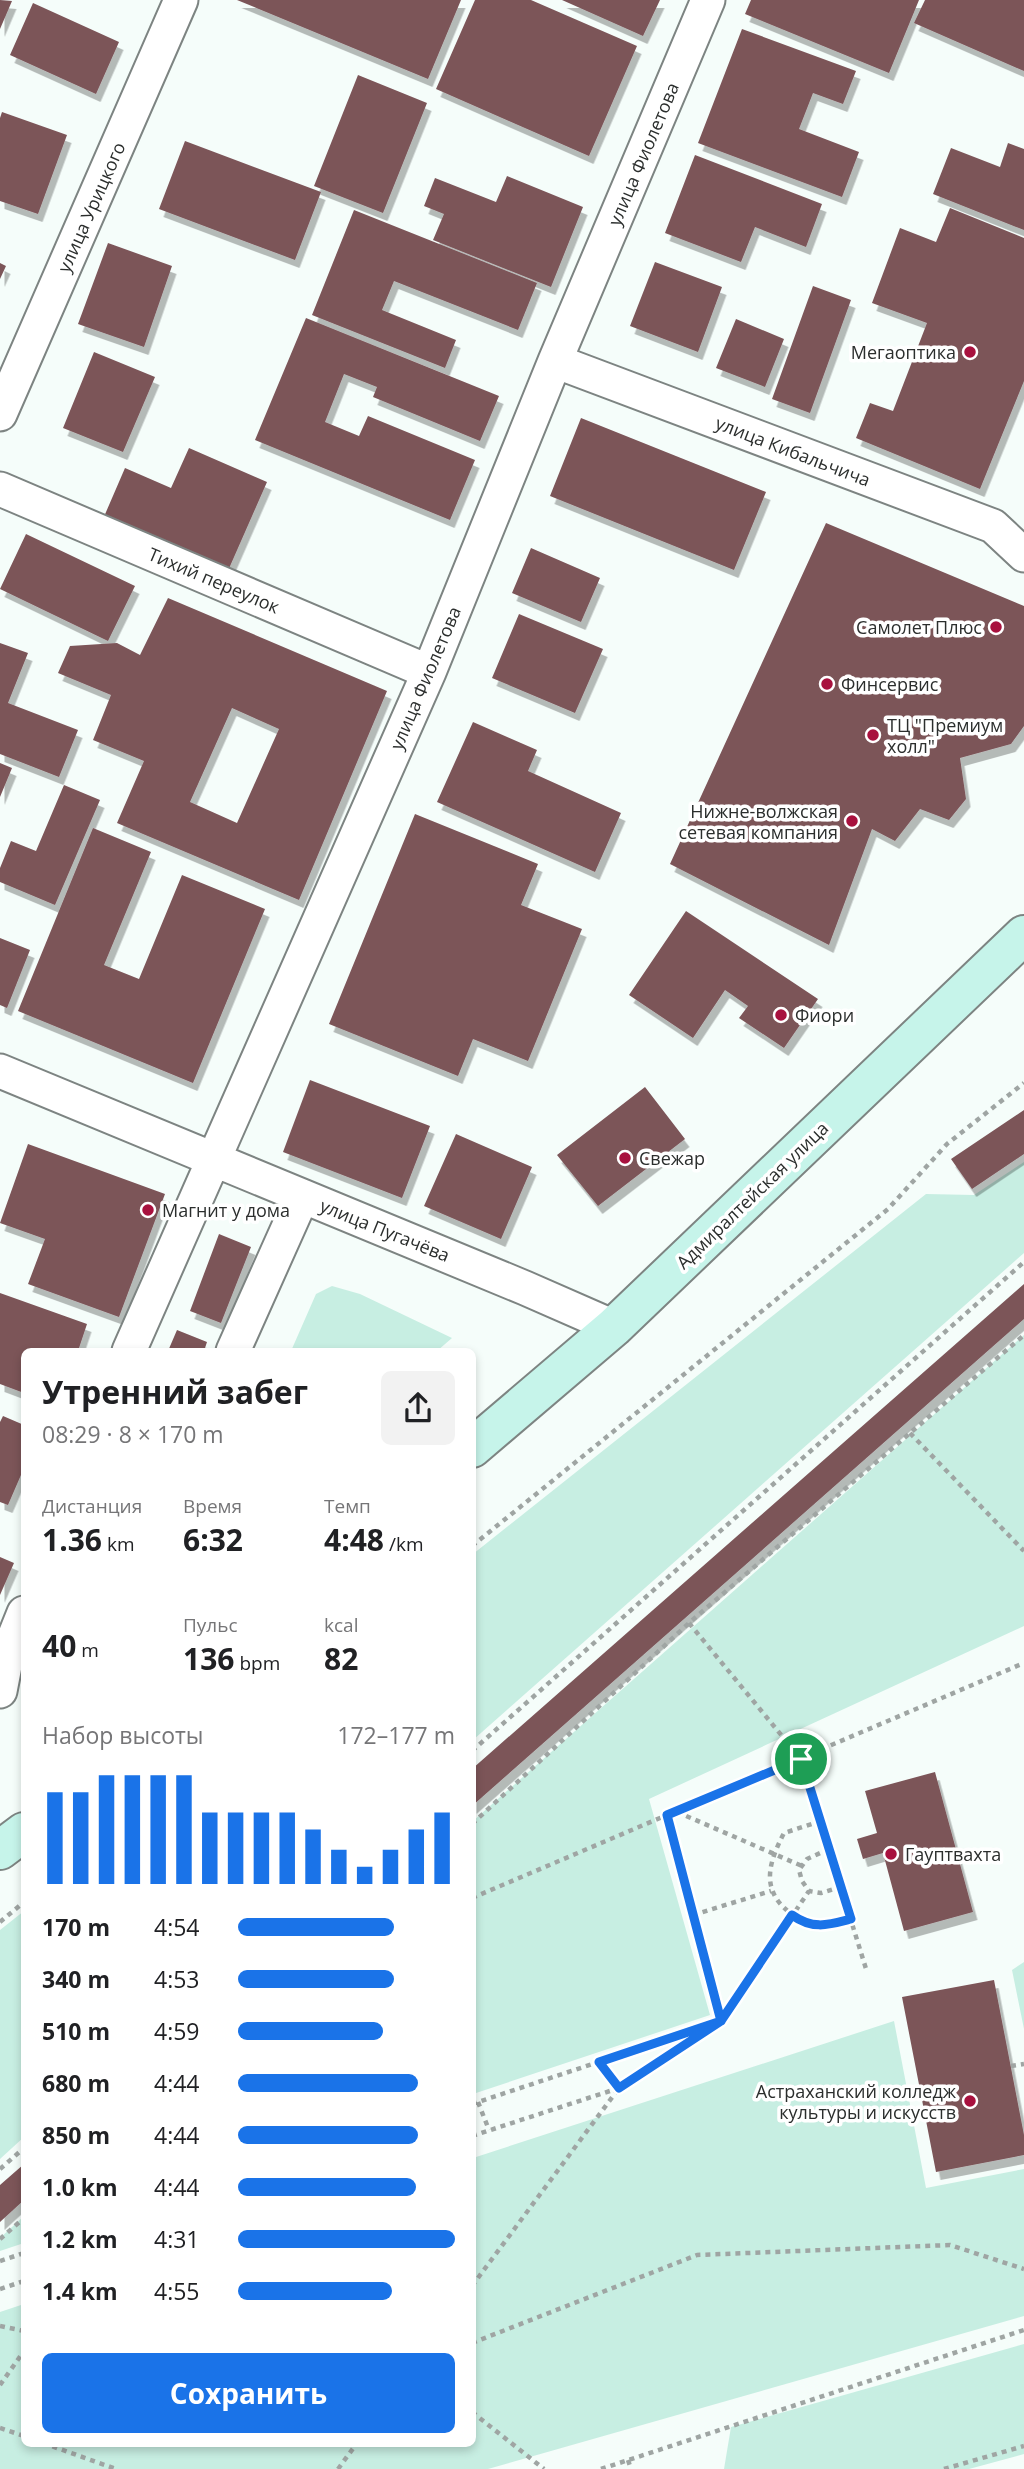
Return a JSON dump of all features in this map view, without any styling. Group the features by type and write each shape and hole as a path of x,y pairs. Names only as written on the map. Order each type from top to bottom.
{"main road":[{"name":"Адмиралтейская улица","path":"476,1445 614,1327 1024,935"}],"street":[{"name":"улица Урицкого","path":"0,414 181,0"},
{"name":"улица Фиолетова","path":"131,1348 429,672 555,360 708,0"},
{"name":"улица Кибальчича","path":"555,360 993,526 1024,555"},
{"name":"Тихий переулок","path":"0,489 429,672"},
{"name":"улица Пугачёва","path":"0,1071 525,1287 614,1327"},
{"path":"234,1348 302,1197"},
{"path":"0,1691 7,1655 21,1620"}],"path":[{"path":"476,1543 888,1209 947,1144 1024,1083"},
{"path":"476,1747 1024,1262"},
{"path":"476,1820 689,1623 1024,1335"},
{"path":"910,1433 1024,1551"},
{"path":"689,1623 801,1759 867,1972"},
{"path":"476,1896 1024,1663"},
{"path":"676,1811 802,1866"},
{"path":"667,1815 721,2021"},
{"path":"821,1821 784,1833 773,1854 770,1868 771,1891 783,1907 801,1921 821,1926 851,1919"},
{"path":"829,1849 807,1858 799,1870 802,1881 809,1891 821,1893 841,1887"},
{"path":"693,1914 771,1891"},
{"path":"476,2135 619,2088 721,2021 809,1891"},
{"path":"0,1922 21,1904"},
{"path":"476,2103 721,2021"},
{"path":"599,2062 619,2088"},
{"path":"1011,2066 1024,2064"},
{"path":"476,2281 619,2088"},
{"path":"476,2105 489,2130"},
{"path":"0,2169 21,2151"},
{"path":"0,2239 21,2221"},
{"path":"476,2341 697,2255 950,2245 1024,2269"},
{"path":"0,2261 21,2254"},
{"path":"0,2289 21,2282"},
{"path":"0,2326 21,2330"},
{"path":"601,2469 1024,2329"},
{"path":"0,2385 21,2355"},
{"path":"476,2415 544,2469"},
{"path":"0,2428 21,2436"},
{"path":"944,2469 1024,2446"},
{"path":"54,2447 116,2469"},
{"path":"338,2469 354,2447"},
{"path":"628,2460 631,2469"}],"green space":[{"path":"1024,1162 1024,1253 476,1737 476,1552 926,1194 974,1195"},
{"path":"332,1286 360,1294 452,1338 440,1348 292,1348 316,1294"},
{"path":"1024,1335 1024,1626 649,1799 710,2015 476,2093 476,1818"},
{"path":"21,1913 21,2140 0,2159 0,1930"},
{"path":"1024,1962 1024,2029 1012,1970"},
{"path":"894,2021 926,2188 1024,2169 1024,2316 488,2469 0,2469 0,2312 21,2305 21,2447 476,2447 476,2157"},
{"path":"21,2219 21,2244 0,2251 0,2238"},
{"path":"1024,2344 1024,2454 969,2469 724,2469 731,2427"}],"building":[{"path":"0,0 12,1 0,29"},
{"path":"237,0 461,0 428,79"},
{"path":"475,0 531,0 637,46 589,156 436,89"},
{"path":"562,0 660,0 643,36"},
{"path":"751,0 919,0 889,73 745,14"},
{"path":"925,0 1024,0 1024,71 914,23"},
{"path":"33,3 119,42 96,94 10,55"},
{"path":"742,29 856,71 843,104 813,93 799,129 859,152 842,197 698,143"},
{"path":"358,75 427,103 383,213 314,186"},
{"path":"2,112 67,135 38,214 0,201"},
{"path":"185,141 321,192 295,260 159,209"},
{"path":"1008,143 1024,149 1024,230 933,194 951,148 1000,167"},
{"path":"695,155 822,204 806,247 755,227 741,262 665,233"},
{"path":"507,176 583,207 551,287 433,240 444,214 424,206 435,178 496,202"},
{"name":"Мегаоптика","path":"950,208 1024,238 1024,381 980,489 856,438 870,403 893,411 927,323 872,303 900,228 936,242"},
{"path":"354,210 537,283 518,330 394,281 382,310 456,340 445,368 312,315"},
{"path":"108,243 172,266 144,347 78,324"},
{"path":"655,262 722,287 698,352 630,326"},
{"path":"0,263 6,266 0,279"},
{"path":"813,286 851,300 810,413 772,399"},
{"path":"306,318 499,396 480,441 373,397 377,387 344,374 325,422 359,436 368,416 475,460 450,520 255,440"},
{"path":"736,319 784,339 765,387 716,368"},
{"path":"94,352 155,377 123,452 63,428"},
{"path":"581,418 766,492 734,570 550,496"},
{"path":"189,448 267,482 227,573 103,519 125,468 171,488"},
{"name":"ТЦ \"Премиум холл\"","path":"826,523 1024,606 1024,726 1011,744 960,758 966,799 949,820 920,809 895,841 872,829 829,945 670,864"},
{"path":"26,534 135,586 108,641 0,589"},
{"path":"531,548 600,578 581,622 512,593"},
{"path":"168,598 387,691 299,900 117,823 144,761 93,740 111,695 58,673 70,646 117,643 140,655","holes":["232,708 279,729 237,823 190,802"]},
{"path":"519,614 603,649 575,713 492,678"},
{"path":"0,643 28,653 8,703 78,730 59,777 0,754"},
{"path":"473,722 537,750 528,771 621,813 595,872 437,802"},
{"path":"0,763 12,768 0,797"},
{"path":"64,785 100,800 55,905 0,882 0,868 11,841 36,851"},
{"path":"415,814 538,864 521,905 582,929 528,1061 473,1039 458,1076 329,1024"},
{"path":"93,828 151,852 104,965 139,979 182,875 265,909 193,1083 18,1011"},
{"path":"686,911 818,999 784,1048 739,1018 748,1006 725,990 693,1038 629,995"},
{"path":"0,938 30,950 7,1008 0,1005"},
{"path":"310,1080 430,1126 402,1198 283,1152"},
{"path":"645,1087 685,1139 598,1206 557,1155"},
{"path":"1024,1110 1024,1154 972,1189 951,1159"},
{"path":"456,1134 532,1167 501,1239 424,1206"},
{"path":"28,1144 165,1194 119,1317 28,1284 45,1239 0,1223"},
{"path":"219,1234 251,1247 221,1323 190,1311"},
{"path":"1024,1284 1024,1319 476,1802 476,1765"},
{"path":"0,1293 87,1324 79,1348 21,1348 21,1392 0,1384"},
{"path":"177,1330 207,1342 205,1348 169,1348"},
{"path":"3,1416 21,1424 21,1475 8,1505 0,1502 0,1422"},
{"path":"0,1557 14,1563 0,1595"},
{"path":"935,1772 973,1912 904,1931 883,1853 863,1859 857,1839 877,1833 865,1791"},
{"name":"Астраханский колледж культуры и искусств","path":"994,1980 1024,2135 1024,2155 936,2172 902,1997"},
{"path":"21,2167 21,2203 0,2222 0,2185"}],"place":[{"name":"Мегаоптика","path":"970,352"},
{"name":"Самолет Плюс","path":"996,627"},
{"name":"Финсервис","path":"827,684"},
{"name":"ТЦ \"Премиум холл\"","path":"873,735"},
{"name":"Нижне-волжская сетевая компания","path":"852,821"},
{"name":"Фиори","path":"781,1015"},
{"name":"Свежар","path":"625,1158"},
{"name":"Магнит у дома","path":"148,1210"},
{"name":"Гауптвахта","path":"891,1854"},
{"name":"Астраханский колледж культуры и искусств","path":"970,2101"}],"route":[{"path":"801,1759 667,1815 721,2021 599,2062 619,2088 721,2021 792,1915 801,1921 821,1926 851,1919 801,1759"}]}
